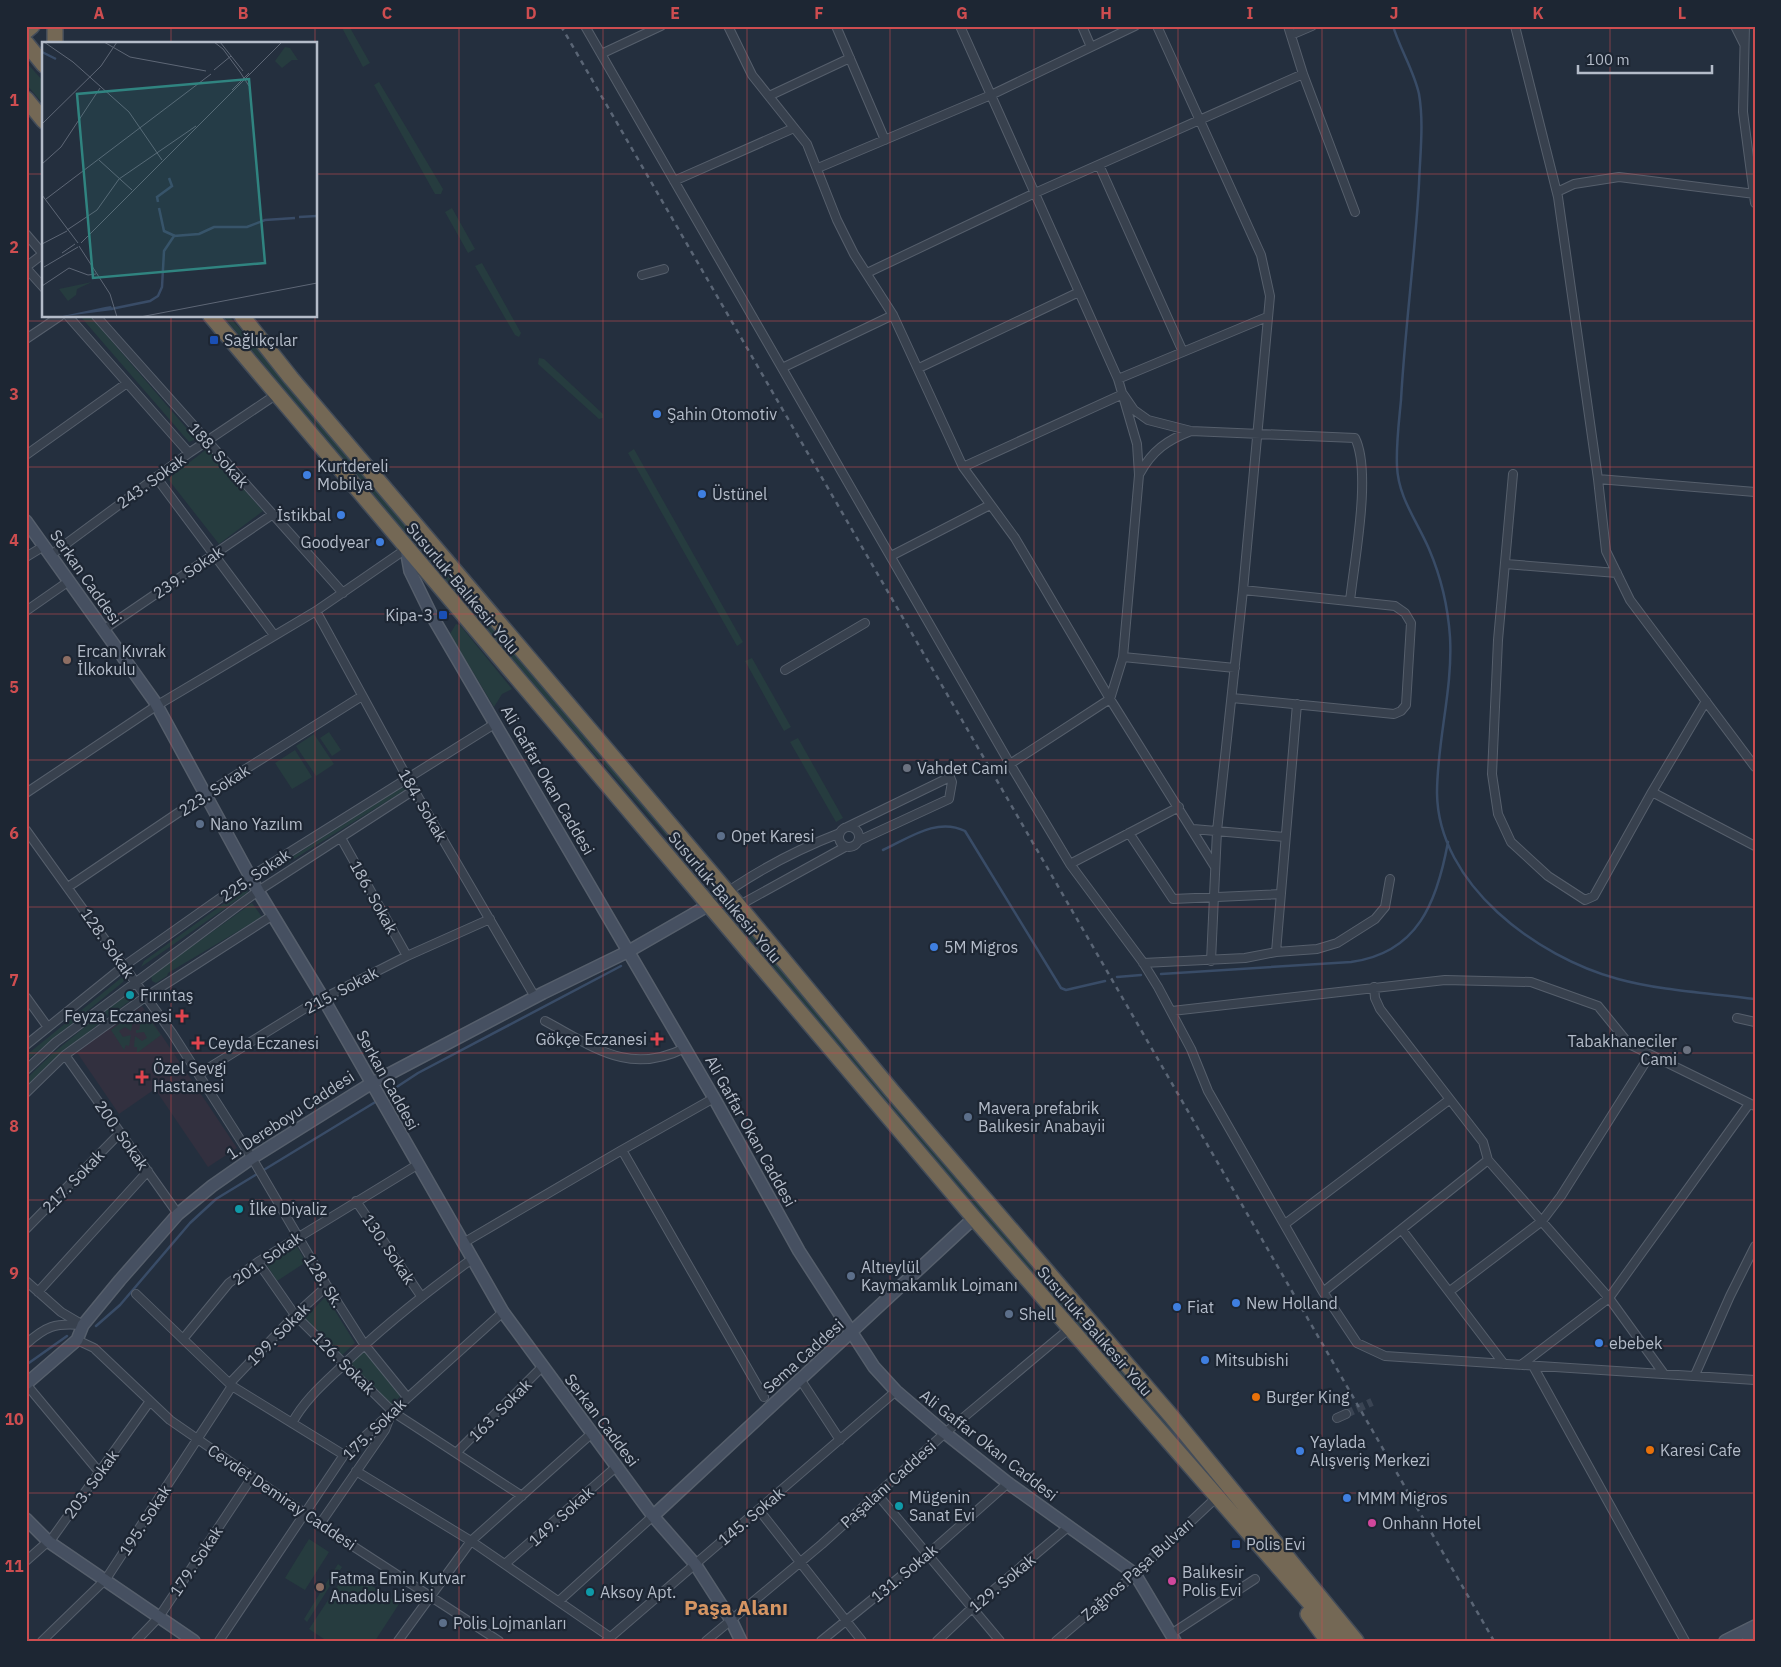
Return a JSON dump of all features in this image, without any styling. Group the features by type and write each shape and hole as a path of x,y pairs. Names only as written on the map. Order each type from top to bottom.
{"highway":[{"path":"26,32 32,26"},
{"path":"55,26 55,42"},
{"path":"26,43 42,63"},
{"path":"29,104 42,119"},
{"name":"Susurluk-Balıkesir Yolu","path":"213,318 406,549 974,1218 1218,1496 1342,1641"},
{"name":"Susurluk-Balıkesir Yolu","path":"244,318 291,378 727,892 892,1091 1199,1449 1356,1641"},
{"name":"Susurluk-Balıkesir Yolu","path":"1199,1449 1222,1471 1304,1562 1368,1641"},
{"name":"Susurluk-Balıkesir Yolu","path":"1218,1496 1328,1641"}],"main road":[{"name":"Serkan Caddesi","path":"26,520 156,706 258,891 323,998 417,1165 465,1242 472,1259 503,1312 653,1516 695,1564 731,1620 741,1641"},
{"name":"Ali Gaffar Okan Caddesi","path":"406,549 410,571 420,594 686,1048 799,1251 874,1367 896,1391 1008,1483 1068,1528 1135,1574 1173,1637"},
{"name":"1. Dereboyu Caddesi","path":"26,1384 77,1340 83,1325 178,1214 212,1186 252,1158 372,1083 535,997 629,951 709,905"},
{"name":"Sema Caddesi","path":"653,1516 974,1218"},
{"path":"26,1519 49,1542 106,1579 194,1641"},
{"path":"1725,1641 1755,1626"},
{"path":"1748,1641 1755,1637"}],"street":[{"path":"585,26 1010,764 1070,864 1143,963 1172,1011 1208,1091 1324,1292 1357,1343 1385,1356 1755,1380"},
{"path":"601,54 661,26"},
{"path":"728,26 752,75 807,144 837,220 854,254 893,315 963,467 1015,538 1110,699 1215,867"},
{"path":"836,26 885,140"},
{"path":"960,26 1118,379 1137,444 1139,475 1123,657 1110,699 1010,764"},
{"path":"1082,26 1091,47"},
{"path":"818,168 991,95 1135,26"},
{"path":"1157,26 1261,255 1270,296 1243,590 1217,831 1210,961"},
{"path":"1288,26 1303,74 1355,212"},
{"path":"1291,35 1312,26"},
{"path":"1515,26 1557,192 1598,479 1606,551 1630,600 1755,768"},
{"path":"1735,26 1744,46"},
{"path":"1745,26 1743,112 1755,203"},
{"path":"769,96 850,58"},
{"path":"867,273 1035,193 1303,74"},
{"path":"674,181 794,128"},
{"path":"1099,165 1183,352"},
{"path":"1557,192 1574,184 1619,177 1754,194"},
{"path":"26,234 42,252"},
{"path":"42,256 26,268 42,286"},
{"path":"642,275 664,269"},
{"path":"919,368 1079,292"},
{"path":"782,368 893,315"},
{"path":"26,339 57,318"},
{"name":"188. Sokak","path":"70,318 189,453"},
{"name":"188. Sokak","path":"98,318 206,442 343,593"},
{"path":"1118,379 1267,318"},
{"path":"26,455 127,383"},
{"name":"243. Sokak","path":"26,557 48,550 277,394"},
{"path":"963,467 1122,394"},
{"path":"1122,394 1134,410 1148,420 1191,432 1355,438 1359,446 1362,488 1350,601"},
{"path":"1139,475 1148,458 1160,447 1173,438 1191,432"},
{"path":"1513,474 1498,640 1492,774 1498,814 1511,842 1548,876 1584,900 1594,896 1652,792 1706,701"},
{"path":"156,477 213,556 274,634"},
{"path":"1598,479 1755,492"},
{"path":"891,556 990,505"},
{"name":"239. Sokak","path":"103,630 273,514"},
{"path":"26,793 156,706 274,634 316,611 406,549"},
{"path":"1506,564 1617,573"},
{"path":"26,610 69,581"},
{"path":"1232,698 1394,714 1401,711 1406,705 1411,623 1405,612 1395,606 1243,590"},
{"name":"184. Sokak","path":"316,611 407,778 535,997"},
{"path":"785,670 865,623"},
{"path":"1123,657 1235,668"},
{"name":"223. Sokak","path":"68,887 206,794 362,696"},
{"path":"1276,952 1297,704"},
{"name":"225. Sokak","path":"26,1045 47,1026 124,966 250,877 496,723"},
{"path":"950,777 952,782 949,799 858,840 851,847 845,847 738,906 709,905 774,863 840,833 848,827 950,777"},
{"name":"225. Sokak","path":"26,1070 56,1042 258,891 414,790"},
{"path":"1652,792 1755,846"},
{"path":"1070,864 1179,807"},
{"path":"848,827 856,831 858,840"},
{"path":"1193,829 1285,837"},
{"name":"128. Sokak","path":"26,830 199,1074 252,1158"},
{"path":"840,833 840,842 845,847"},
{"path":"1129,833 1173,899 1280,894"},
{"name":"186. Sokak","path":"341,838 407,956"},
{"path":"1143,963 1210,961 1276,952 1317,949 1337,942 1375,919 1385,907 1390,879"},
{"path":"26,1093 65,1055 145,997 273,916"},
{"name":"215. Sokak","path":"199,1074 323,998 407,956 490,919"},
{"path":"1172,1011 1445,980 1531,982 1598,1006 1629,1044 1752,1105 1609,1298 1521,1365"},
{"path":"1374,988 1375,998 1380,1009 1483,1142 1488,1160 1609,1298 1664,1374"},
{"path":"26,998 47,1026"},
{"path":"1737,1018 1755,1022"},
{"path":"545,1020 621,1059 643,1059 674,1054 686,1048"},
{"name":"200. Sokak","path":"65,1055 178,1214"},
{"path":"1450,1291 1542,1221 1561,1196 1650,1055"},
{"path":"465,1242 714,1098"},
{"path":"1285,1224 1449,1100"},
{"name":"217. Sokak","path":"26,1229 120,1132"},
{"path":"622,1150 764,1396"},
{"name":"128. Sk.","path":"252,1158 296,1237 364,1344 407,1397"},
{"path":"1324,1292 1488,1160"},
{"name":"201. Sokak","path":"183,1339 229,1283 296,1237 417,1165"},
{"path":"38,1292 148,1171"},
{"name":"130. Sokak","path":"356,1201 422,1296"},
{"path":"1402,1230 1504,1364"},
{"path":"1695,1375 1730,1296 1755,1246"},
{"path":"292,1423 300,1408 364,1344 422,1296 472,1259"},
{"name":"126. Sokak","path":"258,1262 295,1315 392,1412 457,1452 522,1496"},
{"path":"26,1281 61,1312 83,1325"},
{"name":"199. Sokak","path":"231,1384 295,1315 327,1286"},
{"path":"136,1294 231,1384 344,1455"},
{"name":"175. Sokak","path":"219,1641 344,1455 503,1312"},
{"path":"26,1344 39,1332 52,1326 61,1324 83,1325"},
{"name":"Paşalanı Caddesi","path":"706,1641 945,1433 1070,1328"},
{"name":"Cevdet Demiray Caddesi","path":"77,1340 94,1348 170,1420 198,1440 320,1524 499,1641"},
{"path":"1533,1366 1685,1641"},
{"name":"163. Sokak","path":"457,1452 542,1367"},
{"path":"800,1379 840,1440"},
{"path":"26,1384 100,1472"},
{"name":"195. Sokak","path":"42,1641 106,1579 198,1440 231,1384"},
{"name":"145. Sokak","path":"608,1639 896,1391"},
{"name":"203. Sokak","path":"26,1561 49,1542 150,1402"},
{"path":"320,1524 386,1430 392,1412"},
{"path":"1337,1418 1346,1414"},
{"path":"398,1641 471,1541 591,1434"},
{"name":"149. Sokak","path":"505,1564 616,1467"},
{"path":"356,1472 471,1541 560,1601 608,1639"},
{"name":"179. Sokak","path":"136,1641 159,1617 252,1477"},
{"name":"131. Sokak","path":"821,1641 927,1555 1008,1483"},
{"path":"877,1494 1000,1641"},
{"name":"Zağnos Paşa Bulvarı","path":"1056,1641 1135,1574 1218,1496"},
{"path":"759,1510 862,1641"},
{"path":"560,1601 653,1516"},
{"name":"129. Sokak","path":"937,1641 972,1608 1068,1528"},
{"path":"1173,1637 1255,1579"}],"shaded area":[{"name":"Özel Sevgi Hastanesi","path":"142,1006 237,1148 208,1167 155,1089 119,1114 76,1051"}],"green space":[{"path":"341,26 349,26 370,63 363,67"},
{"path":"26,62 42,80 42,103 26,84"},
{"path":"379,82 443,189 441,194 435,194 374,85"},
{"path":"452,208 475,249 468,253 445,212"},
{"path":"482,263 521,333 519,337 515,335 475,266"},
{"path":"82,318 92,318 195,438 189,442"},
{"path":"225,318 231,318 711,887 551,704"},
{"path":"539,358 544,359 603,414 603,418 599,419 538,364"},
{"path":"208,448 263,511 219,544 168,479"},
{"path":"634,449 743,642 737,646 628,453"},
{"path":"456,624 460,625 512,689 502,694 494,707 450,634"},
{"path":"752,658 791,727 784,731 745,661"},
{"path":"329,732 341,750 332,756 320,738"},
{"path":"314,734 334,764 316,776 296,746"},
{"path":"798,738 843,818 836,822 790,742"},
{"path":"295,750 312,777 292,789 275,763"},
{"path":"401,788 405,790 265,877 270,871"},
{"path":"244,889 248,890 247,893 141,967 144,961"},
{"path":"252,903 262,917 168,973 167,976 156,983 152,981 151,976"},
{"path":"737,917 1262,1537 867,1078 737,923"},
{"path":"121,978 124,979 123,982 26,1061 26,1056 29,1053"},
{"path":"127,994 130,994 127,997 128,999 132,999 109,1017 104,1011"},
{"path":"138,1010 136,1020 133,1020 131,1031 125,1027 119,1031 123,1037 131,1035 129,1046 126,1045 124,1050 111,1030"},
{"path":"143,1010 161,1035 137,1053 137,1047 134,1047 135,1036 142,1041 147,1038 144,1032 136,1033 136,1030 139,1030"},
{"path":"103,1012 107,1017 65,1051 26,1087 26,1079 52,1054"},
{"path":"295,1243 306,1262 277,1281 265,1262"},
{"path":"324,1298 327,1298 355,1343 342,1355 305,1318"},
{"path":"365,1350 402,1395 391,1405 350,1364"},
{"path":"309,1539 329,1552 305,1590 285,1578"},
{"path":"338,1564 342,1567 307,1622 304,1619"},
{"path":"348,1570 399,1604 375,1641 327,1641 309,1629"}],"waterway":[{"path":"1393,26 1417,85 1421,128 1417,211 1398,433 1397,466 1404,499 1429,549 1437,570 1446,603 1449,626 1449,676 1439,754 1437,793 1442,827 1454,858 1473,886 1498,912 1525,935 1556,954 1587,968 1635,983 1755,999"},
{"path":"883,850 913,835 934,828 944,826 955,827 965,831 1061,988 1066,990 1105,981"},
{"path":"1161,974 1351,962 1374,957 1393,948 1408,936 1420,921 1438,885 1448,842"},
{"path":"383,1096 418,1073 621,966"},
{"path":"1117,977 1141,975"},
{"path":"96,1326 120,1305 190,1223 216,1199 377,1101"},
{"path":"26,1365 67,1336"}],"tunnel":[{"path":"1346,1414 1372,1402"}],"railway":[{"path":"561,26 1494,1641"}],"place":[{"name":"Sağlıkçılar","path":"214,340"},
{"name":"Şahin Otomotiv","path":"657,414"},
{"name":"Kurtdereli Mobilya","path":"307,475"},
{"name":"Üstünel","path":"702,494"},
{"name":"İstikbal","path":"341,515"},
{"name":"Goodyear","path":"380,542"},
{"name":"Kipa-3","path":"443,615"},
{"name":"Ercan Kıvrak İlkokulu","path":"67,660"},
{"name":"Vahdet Cami","path":"907,768"},
{"name":"Nano Yazılım","path":"200,824"},
{"name":"Opet Karesi","path":"721,836"},
{"name":"5M Migros","path":"934,947"},
{"name":"Fırıntaş","path":"130,995"},
{"name":"Feyza Eczanesi","path":"182,1016"},
{"name":"Gökçe Eczanesi","path":"657,1039"},
{"name":"Ceyda Eczanesi","path":"198,1043"},
{"name":"Tabakhaneciler Cami","path":"1687,1050"},
{"name":"Özel Sevgi Hastanesi","path":"142,1077"},
{"name":"Mavera prefabrik Balıkesir Anabayii","path":"968,1117"},
{"name":"İlke Diyaliz","path":"239,1209"},
{"name":"Altıeylül Kaymakamlık Lojmanı","path":"851,1276"},
{"name":"New Holland","path":"1236,1303"},
{"name":"Fiat","path":"1177,1307"},
{"name":"Shell","path":"1009,1314"},
{"name":"ebebek","path":"1599,1343"},
{"name":"Mitsubishi","path":"1205,1360"},
{"name":"Burger King","path":"1256,1397"},
{"name":"Karesi Cafe","path":"1650,1450"},
{"name":"Yaylada Alışveriş Merkezi","path":"1300,1451"},
{"name":"MMM Migros","path":"1347,1498"},
{"name":"Mügenin Sanat Evi","path":"899,1506"},
{"name":"Onhann Hotel","path":"1372,1523"},
{"name":"Polis Evi","path":"1236,1544"},
{"name":"Balıkesir Polis Evi","path":"1172,1581"},
{"name":"Fatma Emin Kutvar Anadolu Lisesi","path":"320,1587"},
{"name":"Aksoy Apt.","path":"590,1592"},
{"name":"Polis Lojmanları","path":"443,1623"}],"district":[{"name":"Paşa Alanı","path":"736,1607"}]}
